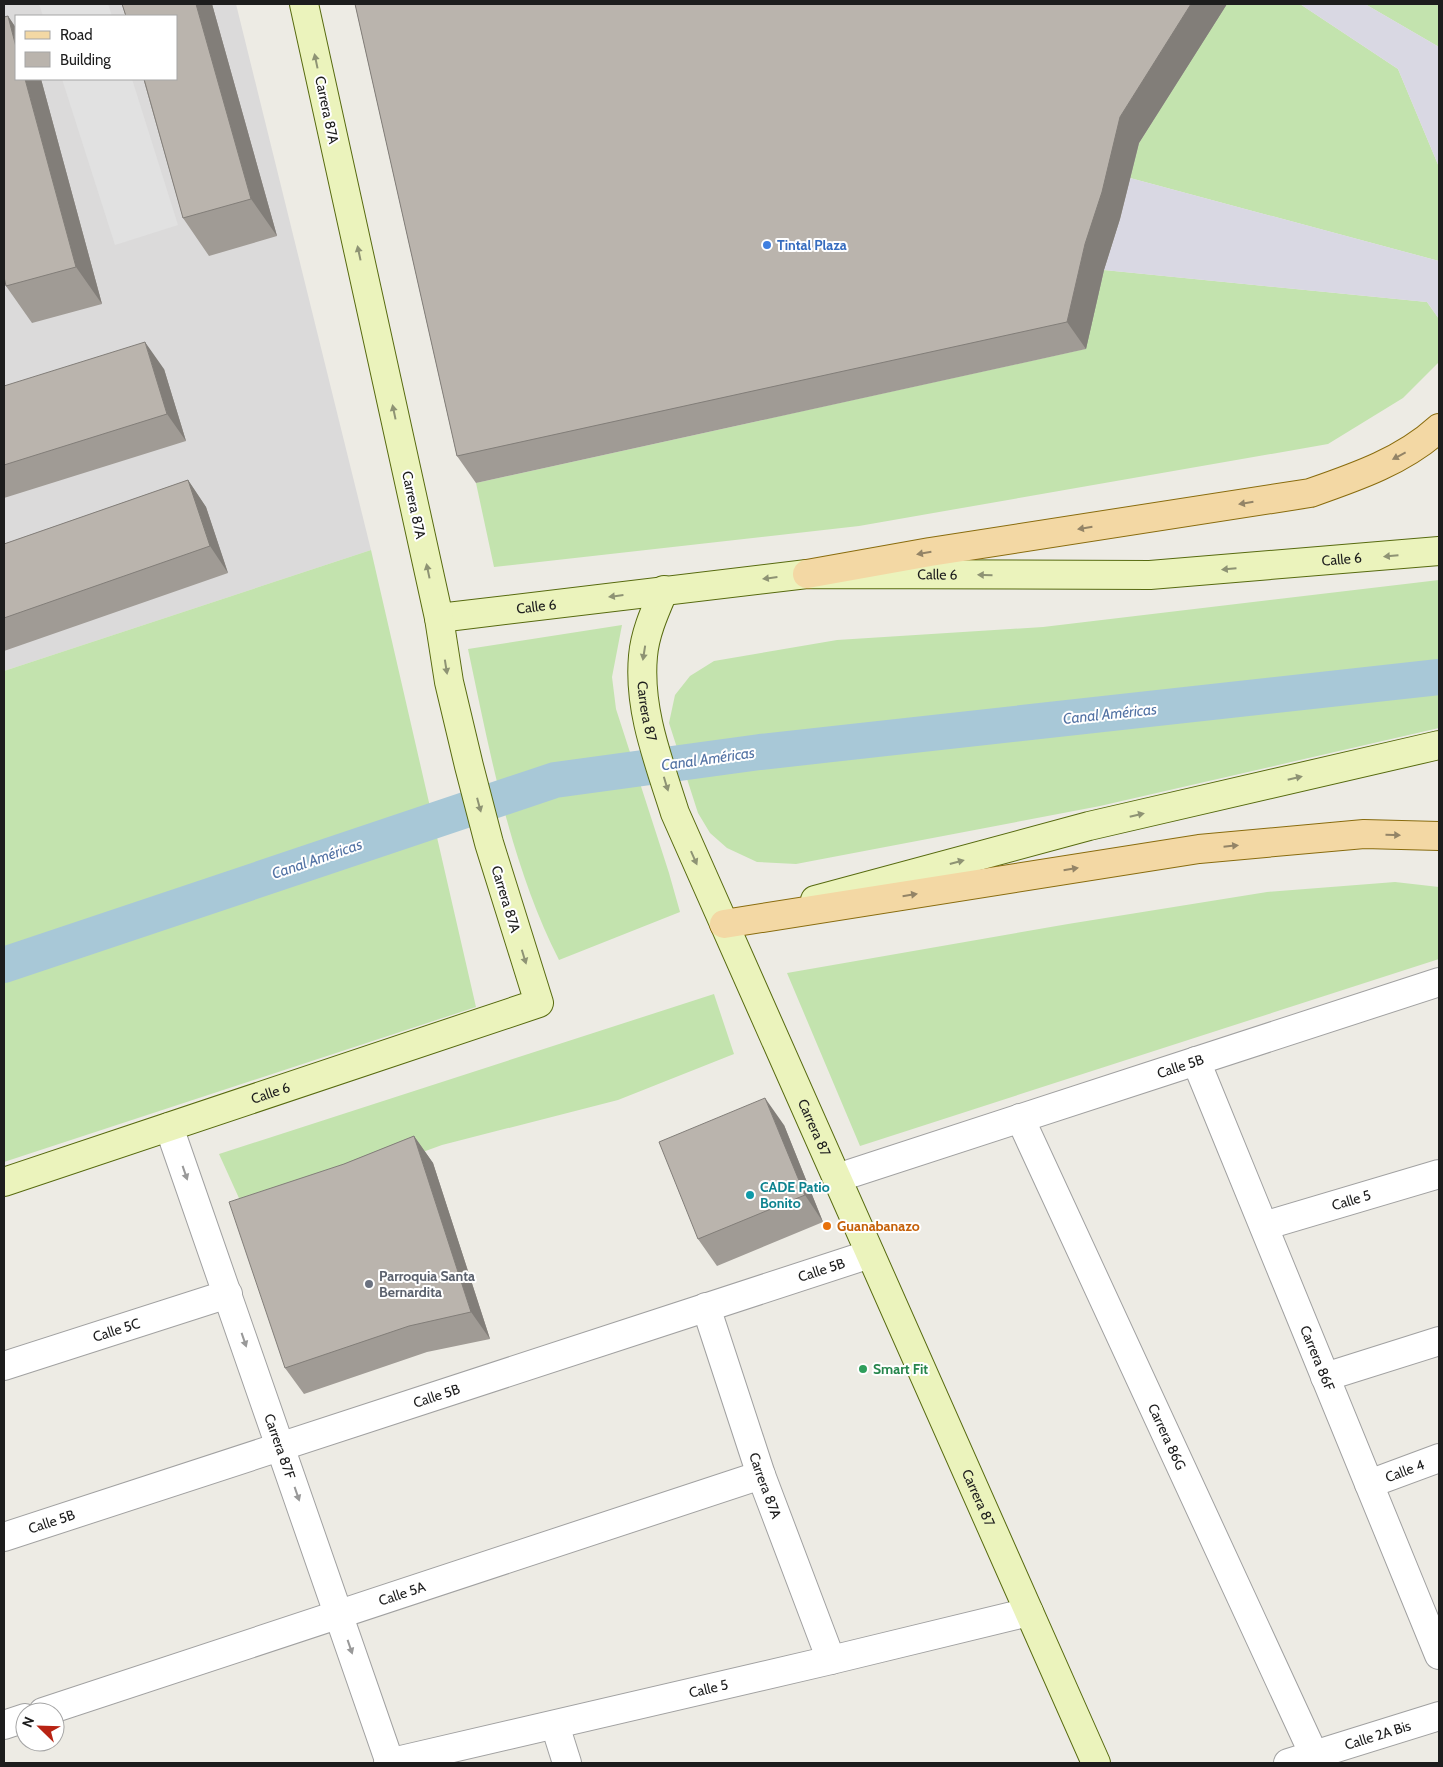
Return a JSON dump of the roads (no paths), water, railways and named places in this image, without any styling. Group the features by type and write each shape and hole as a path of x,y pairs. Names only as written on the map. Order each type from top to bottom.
{"main road":[{"path":"808,574 930,552 1310,493 1365,474 1422,443 1439,428"},
{"path":"724,924 1199,849 1364,834 1439,836"}],"street":[{"name":"Carrera 87A","path":"304,4 439,618 449,682 489,843 538,1003"},
{"name":"Calle 6","path":"439,618 808,574 1150,575 1439,551"},
{"name":"Carrera 87","path":"664,590 651,621 643,655 642,689 647,722 675,813 1096,1763"},
{"path":"724,924 1089,826 1439,745"},
{"name":"Calle 5B","path":"837,1178 1439,982"},
{"name":"Calle 6","path":"4,1182 538,1003"},
{"name":"Carrera 86F","path":"1196,1061 1369,1484 1433,1625 1439,1654"},
{"name":"Carrera 86G","path":"1020,1118 1314,1755"},
{"name":"Carrera 87F","path":"169,1127 389,1763"},
{"name":"Calle 5","path":"1264,1226 1439,1174"},
{"name":"Calle 5B","path":"4,1537 870,1254"},
{"name":"Calle 5C","path":"4,1366 228,1294"},
{"name":"Carrera 87A","path":"706,1307 761,1475 831,1660"},
{"path":"1325,1377 1439,1341"},
{"name":"Calle 4","path":"1369,1484 1439,1458"},
{"name":"Calle 5A","path":"65,1705 761,1475"},
{"name":"Calle 5","path":"389,1763 1029,1612"},
{"name":"Calle 2A Bis","path":"1288,1763 1439,1716"},
{"path":"555,1725 567,1763"}],"waterway":[{"name":"Canal Américas","path":"4,965 555,780 760,752 1439,677"}],"place":[{"name":"Tintal Plaza","path":"767,245"},
{"name":"CADE Patio Bonito","path":"750,1195"},
{"name":"Guanabanazo","path":"827,1226"},
{"name":"Parroquia Santa Bernardita","path":"369,1284"},
{"name":"Smart Fit","path":"863,1369"}]}
